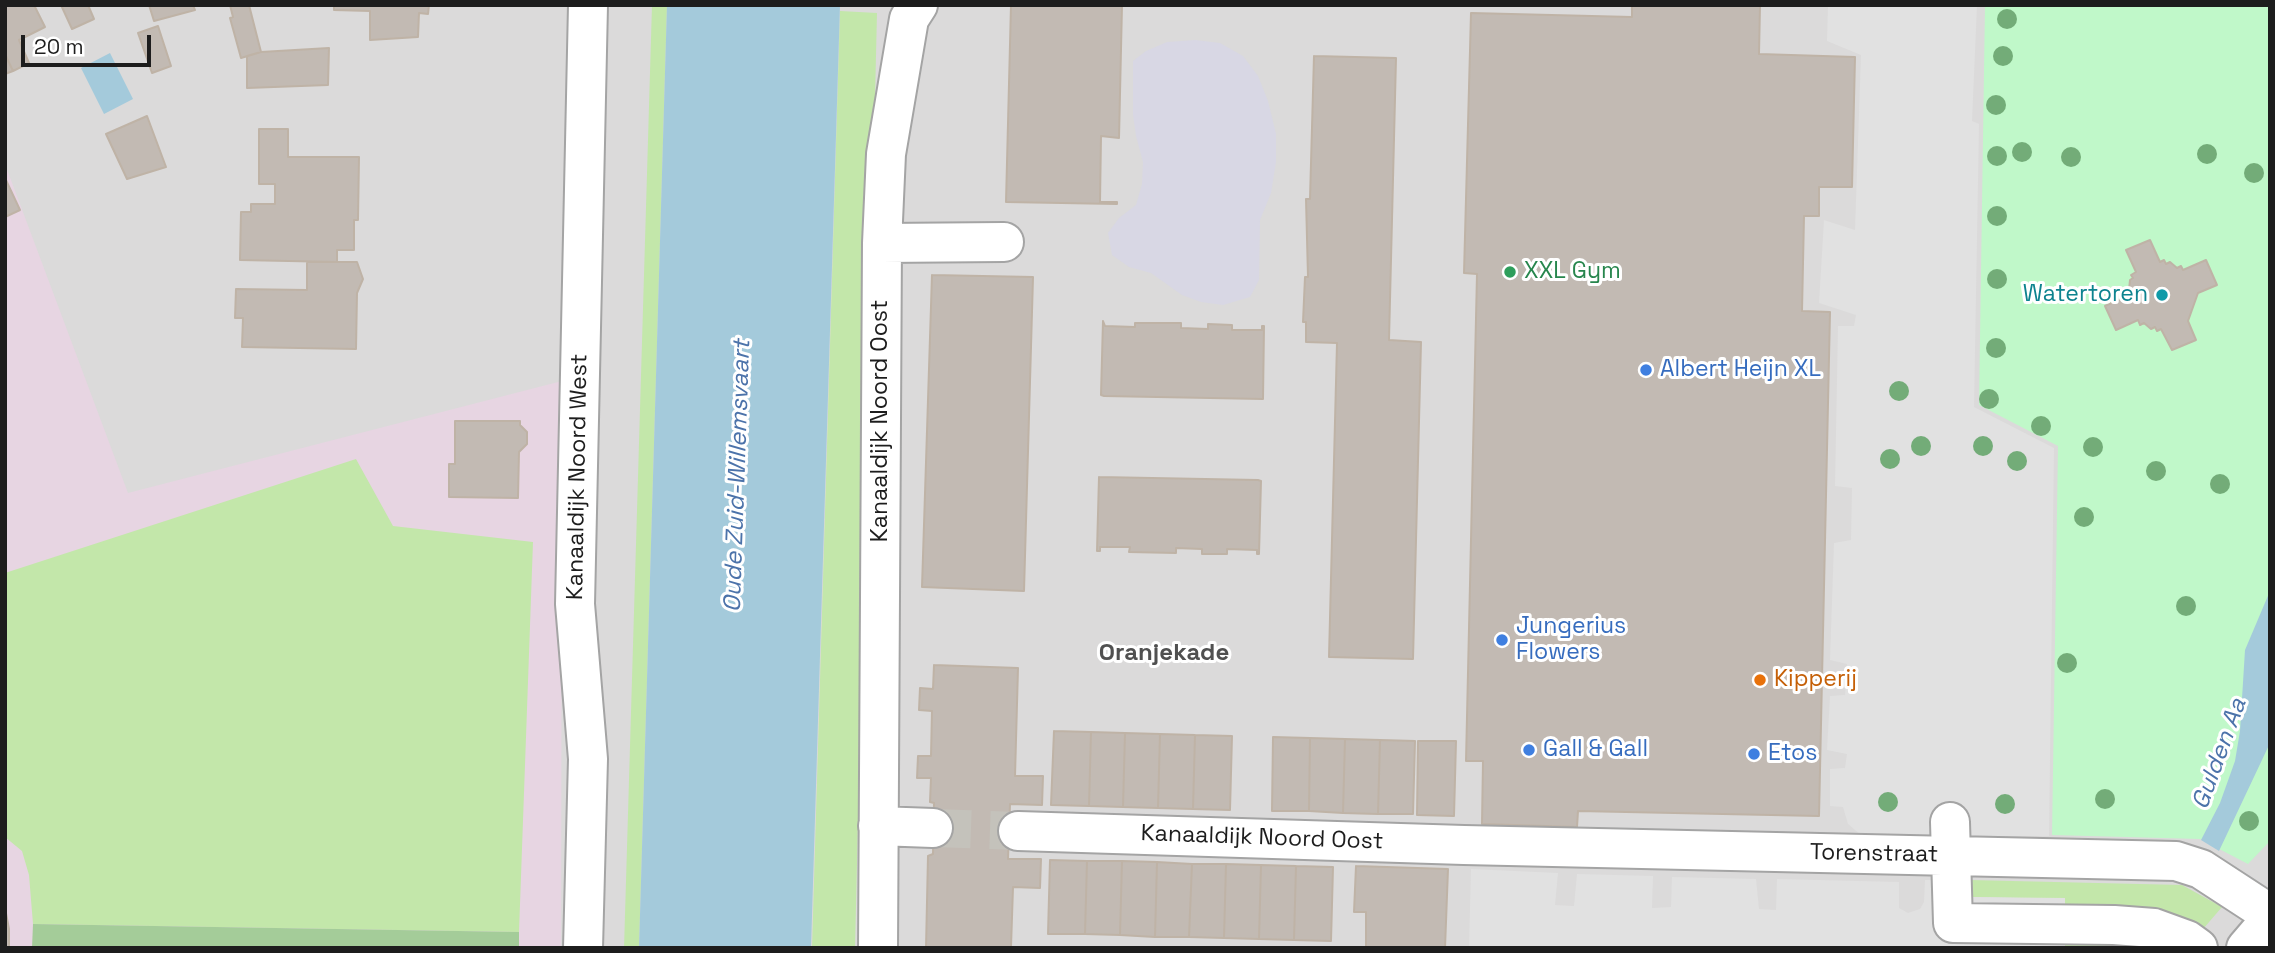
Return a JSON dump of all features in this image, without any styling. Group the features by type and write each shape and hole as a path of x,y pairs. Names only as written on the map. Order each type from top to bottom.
{"street":[{"name":"Kanaaldijk Noord West","path":"583,948 588,759 575,604 588,5"},
{"name":"Kanaaldijk Noord Oost","path":"878,948 882,243 886,154 910,10"},
{"path":"882,243 1004,242"},
{"path":"878,826 933,828"},
{"name":"Kanaaldijk Noord Oost","path":"1018,831 1464,845"},
{"path":"1950,839 1953,923 2154,928 2187,940 2198,948"},
{"name":"Torenstraat","path":"1464,845 1950,839 2176,861 2201,869 2270,914"},
{"path":"2246,948 2270,920"}],"shaded area":[{"path":"5,5 2270,5 2270,948 5,948"},
{"name":"Albert Heijn XL","path":"1828,5 1977,5 1972,121 1979,124 1974,407 2054,448 2049,836 1909,839 1862,836 1848,824 1843,807 1830,806 1830,769 1845,768 1847,754 1827,750 1830,696 1845,695 1847,664 1830,660 1834,543 1851,540 1852,488 1835,486 1838,326 1854,326 1856,315 1819,303 1824,220 1855,230 1861,55 1827,41"},
{"path":"1195,40 1220,43 1243,56 1258,76 1268,101 1276,134 1276,162 1271,193 1260,220 1259,280 1250,297 1223,305 1201,302 1182,295 1151,273 1129,267 1112,255 1108,233 1119,218 1136,205 1142,184 1143,162 1133,115 1133,61 1146,51 1167,42"},
{"path":"5,164 128,493 562,381 561,948 5,948"},
{"path":"1471,869 1558,873 1555,905 1574,906 1577,874 1653,876 1652,908 1671,907 1672,877 1756,879 1759,909 1776,910 1777,879 1899,882 1899,908 1908,913 1920,909 1924,902 1925,880 1970,880 1970,897 2065,898 2065,948 1469,948"}],"green space":[{"path":"652,5 667,5 639,948 624,948"},
{"path":"1985,5 2270,5 2270,841 2248,864 2200,839 2052,835 2058,446 1979,405"},
{"path":"840,11 877,13 855,948 812,948"},
{"path":"356,459 393,526 533,542 519,932 33,924 29,875 22,851 5,837 5,573"},
{"path":"1970,880 2182,885 2222,907 2197,936 2065,914 2065,899 1970,897"},
{"path":"33,924 519,932 519,948 32,948"},
{"path":"2065,937 2167,948 2058,948"}],"water":[{"name":"Oude Zuid-Willemsvaart","path":"667,5 840,5 811,948 639,948"},
{"path":"110,53 133,99 104,114 81,68"},
{"path":"2270,591 2270,743 2219,851 2201,840 2220,803 2235,761 2240,731 2245,650"}],"building":[{"path":"5,5 34,5 45,27 19,40 29,63 13,71 5,54"},
{"path":"61,5 88,5 94,19 72,29"},
{"path":"149,5 193,5 195,10 154,21"},
{"path":"230,5 249,5 261,52 241,58 230,18 233,17"},
{"path":"334,5 429,5 428,14 419,13 418,37 370,40 370,11 334,10"},
{"path":"1011,5 1122,5 1119,138 1101,136 1100,202 1117,204 1006,202"},
{"path":"1632,5 1760,5 1759,54 1855,57 1852,187 1819,187 1819,216 1804,216 1802,311 1830,312 1819,816 1578,811 1577,827 1482,824 1483,761 1466,761 1477,274 1464,273 1471,13 1632,17"},
{"path":"158,26 171,66 152,73 138,33"},
{"path":"329,48 328,85 247,88 247,56 261,52"},
{"path":"5,54 13,71 5,74"},
{"path":"1314,56 1396,58 1389,340 1421,342 1413,659 1329,657 1337,343 1306,342 1306,322 1303,322 1305,277 1308,277 1306,199 1310,199"},
{"path":"147,116 166,167 127,179 106,134"},
{"path":"259,129 288,129 288,157 359,157 358,220 354,220 354,250 337,250 337,262 240,260 241,212 251,212 251,204 275,204 275,184 259,184"},
{"path":"5,178 20,210 5,217"},
{"name":"Watertoren","path":"2150,240 2160,262 2170,262 2177,268 2181,266 2183,270 2206,260 2217,285 2198,293 2188,321 2196,340 2172,350 2161,329 2151,329 2144,323 2140,325 2138,320 2116,330 2105,306 2127,296 2125,291 2129,290 2130,280 2133,278 2131,275 2136,272 2126,250"},
{"path":"307,262 357,262 363,279 357,293 356,349 242,347 243,318 235,318 236,289 307,290"},
{"path":"932,275 1033,277 1024,591 922,587"},
{"path":"1103,321 1105,326 1135,327 1135,323 1181,323 1181,328 1208,329 1208,324 1232,325 1232,330 1262,330 1264,326 1263,399 1101,395"},
{"path":"455,421 520,421 520,425 527,432 527,444 519,452 518,498 449,497 449,464 455,464"},
{"path":"1099,477 1261,481 1259,554 1257,550 1227,549 1227,554 1202,554 1202,549 1176,548 1176,553 1129,552 1130,547 1100,547 1100,551 1097,551"},
{"path":"934,665 1018,668 1015,776 1043,776 1042,805 1010,804 1008,859 1041,859 1040,888 1013,887 1011,947 1022,948 926,948 928,856 933,854 934,803 930,802 931,778 917,778 918,756 931,756 932,711 919,710 920,688 933,689"},
{"path":"1054,731 1091,732 1089,806 1051,805"},
{"path":"1091,732 1125,733 1123,807 1089,806"},
{"path":"1125,733 1160,734 1158,808 1123,807"},
{"path":"1160,734 1195,735 1193,809 1158,808"},
{"path":"1195,735 1232,736 1230,810 1193,809"},
{"path":"1273,737 1310,738 1309,811 1272,811"},
{"path":"1310,738 1345,739 1343,813 1309,811"},
{"path":"1345,739 1380,740 1378,814 1343,813"},
{"path":"1380,740 1415,741 1413,814 1378,814"},
{"path":"1418,741 1456,741 1454,816 1417,815"},
{"path":"1050,860 1087,861 1085,934 1048,934"},
{"path":"1087,861 1122,861 1120,935 1085,934"},
{"path":"1122,861 1157,862 1155,937 1120,935"},
{"path":"1157,862 1192,864 1189,937 1155,937"},
{"path":"1192,864 1226,864 1224,938 1189,937"},
{"path":"1226,864 1261,865 1259,939 1224,938"},
{"path":"1261,865 1296,866 1294,940 1259,939"},
{"path":"1296,866 1333,867 1331,941 1294,940"},
{"path":"1356,866 1448,869 1445,948 1366,948 1366,912 1354,912"},
{"path":"5,908 9,929 9,948 5,948"}],"tunnel":[{"path":"933,828 1018,831"}],"place":[{"name":"XXL Gym","path":"1510,272"},
{"name":"Watertoren","path":"2162,295"},
{"name":"Albert Heijn XL","path":"1646,370"},
{"name":"Jungerius Flowers","path":"1502,640"},
{"name":"Kipperij","path":"1760,680"},
{"name":"Gall & Gall","path":"1529,750"},
{"name":"Etos","path":"1754,754"}],"district":[{"name":"Oranjekade","path":"1164,653"}],"water label":[{"name":"Gulden Aa","path":"2220,754"}]}
